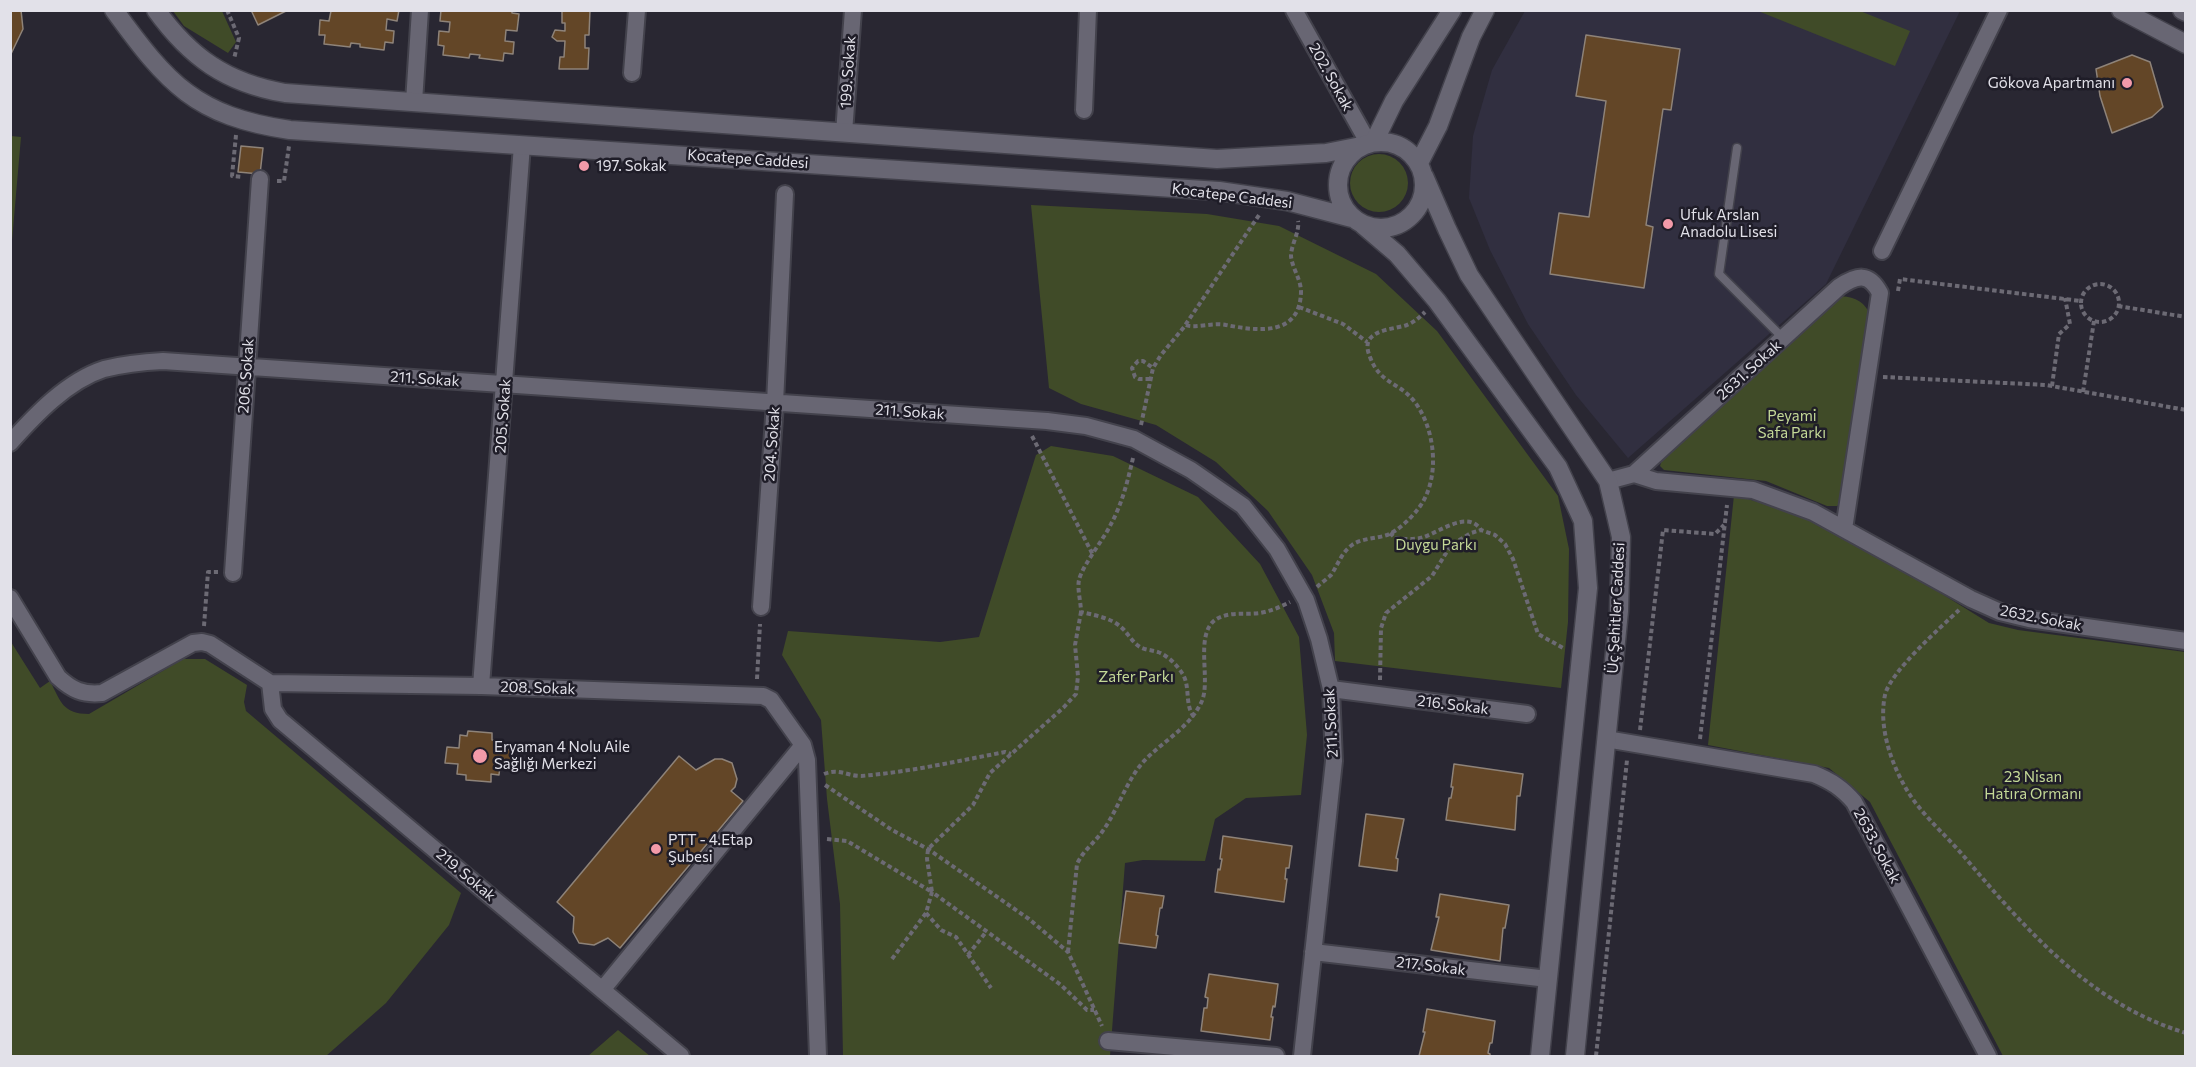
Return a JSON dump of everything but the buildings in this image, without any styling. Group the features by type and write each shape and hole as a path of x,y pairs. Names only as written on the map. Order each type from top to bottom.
{"main road":[{"name":"Kocatepe Caddesi","path":"114,10 148,57 171,81 191,97 237,119 290,130 1219,191 1287,201 1358,221"},
{"path":"156,10 173,34 209,65 230,77 266,90 285,93 1217,159 1315,154 1387,142 1411,153 1422,170"},
{"path":"1452,10 1368,144 1350,155 1342,166 1338,180 1343,207 1358,221 1377,229 1390,228 1414,215 1423,196 1422,170 1471,37 1485,10"},
{"path":"2121,10 2186,44"},
{"name":"Üç Şehitler Caddesi","path":"1422,170 1469,275 1608,481 1621,537 1619,611 1575,1056"},
{"name":"Üç Şehitler Caddesi","path":"1358,221 1397,254 1437,301 1558,467 1583,521 1588,588 1540,1056"}],"street":[{"path":"414,102 420,10"},
{"path":"632,73 637,10"},
{"name":"199. Sokak","path":"844,133 853,10"},
{"path":"1084,110 1088,10"},
{"name":"202. Sokak","path":"1294,10 1368,144"},
{"path":"1882,250 1999,10"},
{"name":"205. Sokak","path":"481,686 506,384 522,145"},
{"name":"206. Sokak","path":"233,573 260,179"},
{"name":"204. Sokak","path":"761,607 775,403 785,194"},
{"name":"2631. Sokak","path":"1634,474 1849,280 1862,277 1875,283 1880,293 1867,376"},
{"name":"211. Sokak","path":"10,443 48,405 74,384 101,370 133,362 163,361 1035,420 1086,426 1138,441 1191,470 1243,506 1277,549 1304,596 1319,639 1331,689 1334,761 1302,1056"},
{"path":"1844,529 1867,376"},
{"name":"2632. Sokak","path":"1608,481 1634,474 1656,481 1753,490 1813,512 1971,599 2000,612 2029,619 2186,641"},
{"path":"10,598 58,677 79,692 102,693 193,643 202,642 210,644 270,683"},
{"name":"208. Sokak","path":"270,683 481,686 756,695"},
{"name":"219. Sokak","path":"270,683 273,709 280,720 681,1056"},
{"name":"216. Sokak","path":"1331,689 1527,714"},
{"path":"756,695 771,700 803,745 812,776 811,837 818,1056"},
{"name":"2633. Sokak","path":"1606,739 1814,774 1832,781 1843,789 1854,801 1988,1056"},
{"path":"602,990 803,745"},
{"name":"217. Sokak","path":"1313,952 1548,979"},
{"path":"1108,1041 1276,1056"}],"lane":[{"path":"1737,148 1719,274 1783,338"}],"path":[{"path":"227,10 239,38 230,77"},
{"path":"232,176 237,119"},
{"path":"284,181 290,130"},
{"path":"892,959 926,913 932,892 927,860 928,849 973,805 990,773 1076,694 1078,676 1075,645 1081,612 1079,580 1084,567 1113,521 1127,482 1153,368 1186,324 1258,216 1268,213"},
{"path":"1186,324 1191,327 1214,323 1262,330 1280,326 1288,321 1299,307 1301,292 1299,277 1291,258 1300,222 1289,219"},
{"path":"1900,279 2081,301"},
{"path":"2102,285 2114,291 2118,306 2115,315 2110,319 2105,322 2094,321 2084,315 2081,301 2085,291 2090,287 2102,285"},
{"path":"2052,386 2060,334 2070,324 2065,298"},
{"path":"1068,952 1077,864 1082,853 1101,833 1144,762 1194,717 1203,700 1205,646 1208,630 1214,621 1226,615 1270,611 1304,596 1330,575 1340,557 1353,544 1390,533 1419,508 1425,497 1434,457 1431,438 1423,414 1413,399 1385,380 1373,367 1367,350 1367,342 1372,336 1383,331 1417,321 1437,301"},
{"path":"2118,306 2186,316"},
{"path":"1299,307 1343,324 1367,342"},
{"path":"2083,392 2094,321"},
{"path":"1151,379 1135,377 1132,368 1138,361 1143,361 1153,368"},
{"path":"1867,376 2052,386 2186,410"},
{"path":"1035,420 1032,438 1093,555"},
{"path":"1699,755 1729,488"},
{"path":"1390,533 1395,538 1422,538 1467,520 1476,523 1481,530 1495,535 1509,551 1538,634 1570,651 1582,651"},
{"path":"1596,1056 1630,735 1639,736 1662,530 1715,534 1724,525"},
{"path":"1380,696 1382,628 1386,613 1432,576 1451,545 1481,530"},
{"path":"202,642 208,572 233,573"},
{"path":"1971,599 1933,634 1890,682 1885,694 1884,730 1891,756 1901,778 1910,795 1930,820 2040,942 2075,973 2116,1002 2158,1024 2186,1033"},
{"path":"756,695 761,607"},
{"path":"1081,612 1121,627 1130,640 1142,648 1158,652 1172,660 1184,675 1189,695 1189,710 1194,717"},
{"path":"812,776 833,770 858,776 921,768 1005,752 1012,754"},
{"path":"812,776 892,830 928,849 1029,919 1068,952 1108,1041"},
{"path":"811,837 847,841 932,892 1061,985 1087,1010 1094,1010"},
{"path":"926,913 941,930 956,937 991,988"},
{"path":"968,955 986,932"}],"shaded area":[{"name":"Ufuk Arslan Anadolu Lisesi","path":"1525,11 1960,11 1826,284 1628,458 1576,395 1528,324 1490,250 1469,198 1473,136 1492,70"}],"green space":[{"path":"173,11 222,11 236,42 228,53 184,26"},
{"path":"1758,11 1860,11 1910,31 1895,66"},
{"path":"10,136 21,137 11,252"},
{"path":"1373,154 1385,154 1400,162 1408,177 1408,189 1400,204 1385,212 1373,212 1358,204 1350,189 1350,177 1358,162"},
{"name":"Duygu Parkı","path":"1031,205 1207,214 1279,226 1376,274 1437,331 1558,496 1569,549 1568,622 1561,688 1335,661 1334,633 1312,575 1268,511 1216,462 1156,425 1081,404 1049,388"},
{"name":"Peyami Safa Parkı","path":"1839,296 1858,300 1870,314 1845,499 1837,506 1827,506 1766,481 1664,470 1660,466 1662,460"},
{"name":"Zafer Parkı","path":"1051,446 1113,456 1198,497 1260,564 1299,637 1307,735 1301,795 1246,798 1215,819 1205,861 1143,860 1125,863 1110,1056 843,1056 840,904 827,799 821,720 782,655 788,631 940,642 979,637 1036,455"},
{"name":"23 Nisan Hatıra Ormanı","path":"1734,495 1813,518 1884,558 1989,623 2018,630 2185,652 2185,1056 2003,1056 1870,802 1829,768 1708,745"},
{"path":"11,642 40,688 50,681 64,705 73,712 89,714 183,659 205,659 247,685 244,702 246,711 461,893 449,925 386,1003 326,1056 11,1056"},
{"path":"618,1030 650,1056 588,1056"}],"place":[{"name":"Gökova Apartmanı","path":"2127,83"},
{"name":"197. Sokak","path":"584,166"},
{"name":"Ufuk Arslan Anadolu Lisesi","path":"1668,224"},
{"name":"Eryaman 4 Nolu Aile Sağlığı Merkezi","path":"480,756"},
{"name":"PTT - 4.Etap Şubesi","path":"656,849"}]}
